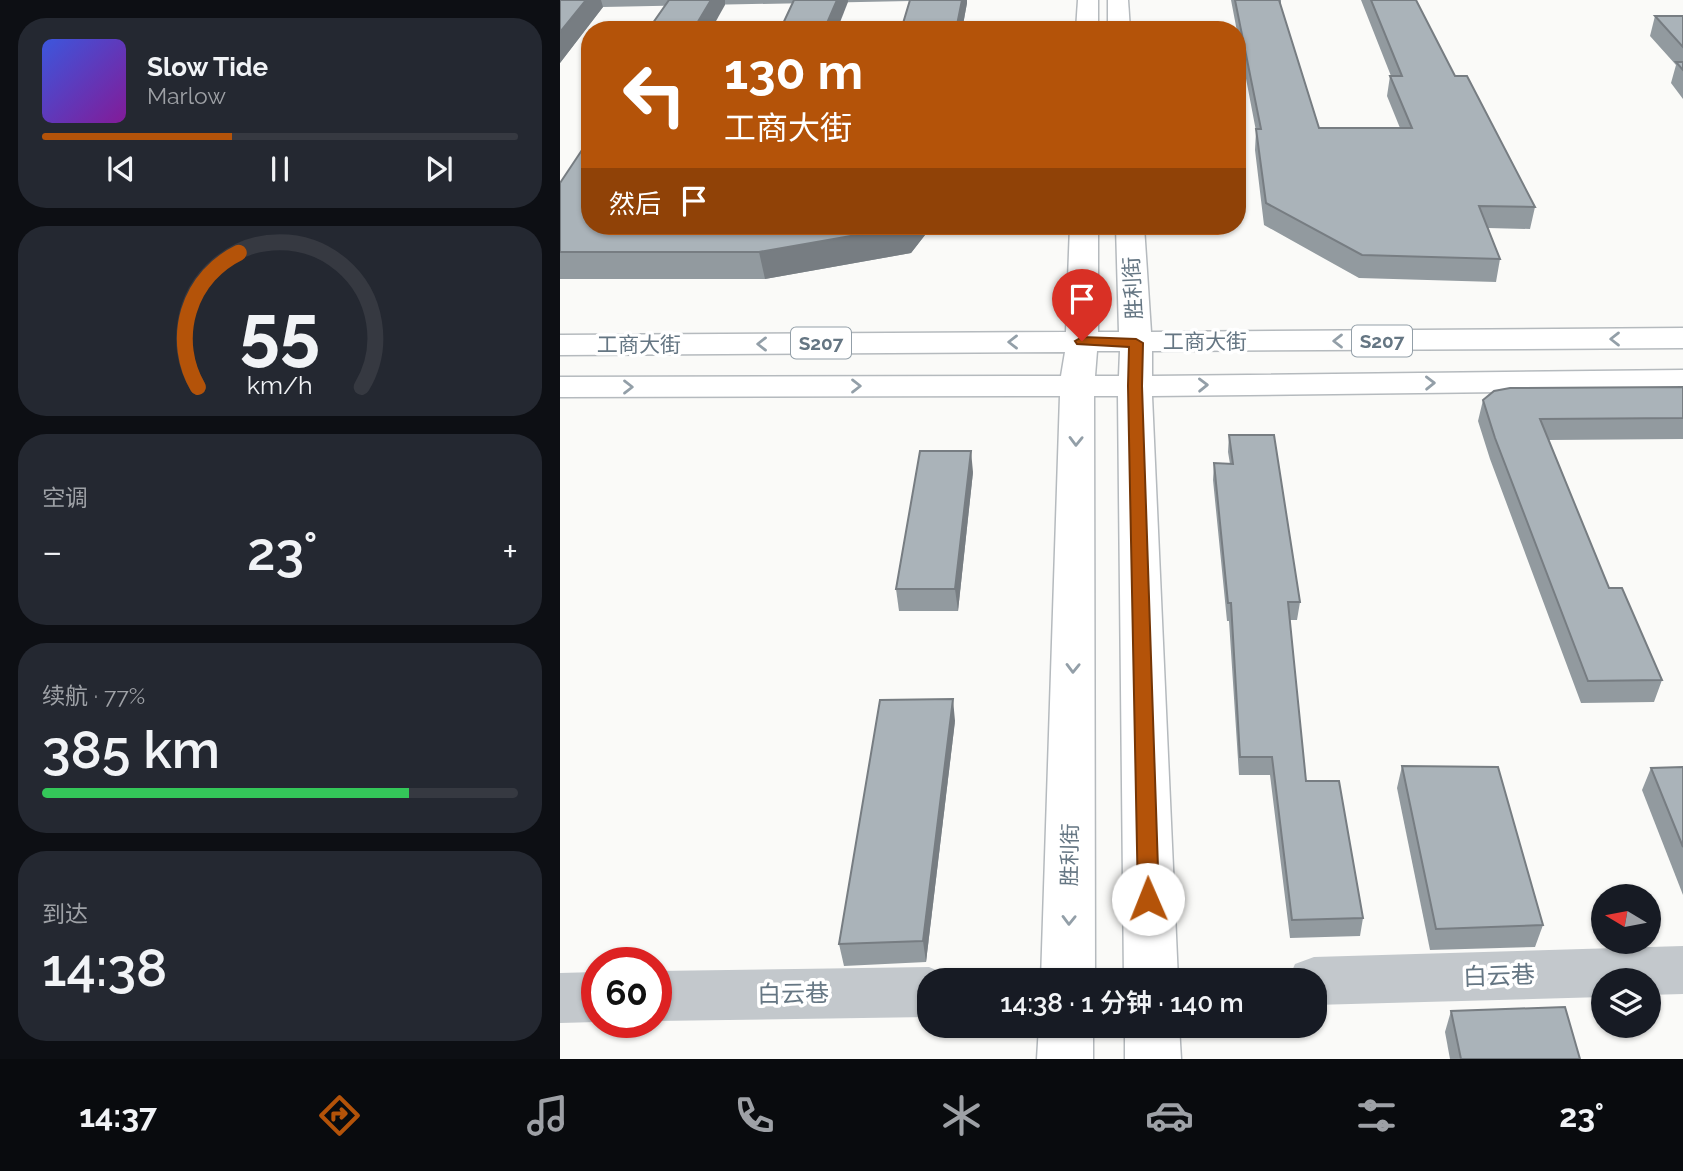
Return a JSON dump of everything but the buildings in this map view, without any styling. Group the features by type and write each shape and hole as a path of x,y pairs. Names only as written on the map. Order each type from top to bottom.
{"main road":[{"path":"1087,21 1088,0"},
{"path":"1118,0 1119,21"},
{"name":"胜利街","path":"1068,968 1077,386 1082,341 1084,235"},
{"name":"胜利街","path":"1130,235 1136,343 1150,968"},
{"name":"工商大街","path":"560,345 1683,338"},
{"name":"工商大街","path":"560,387 1135,386 1683,380"},
{"path":"1065,1059 1066,1038"},
{"path":"1152,1038 1153,1059"}],"street":[{"name":"白云巷","path":"1327,981 1683,970"},
{"name":"白云巷","path":"672,996 917,992"},
{"path":"560,998 581,997"}],"route":[{"path":"1082,341 1136,343 1148,899"}]}
